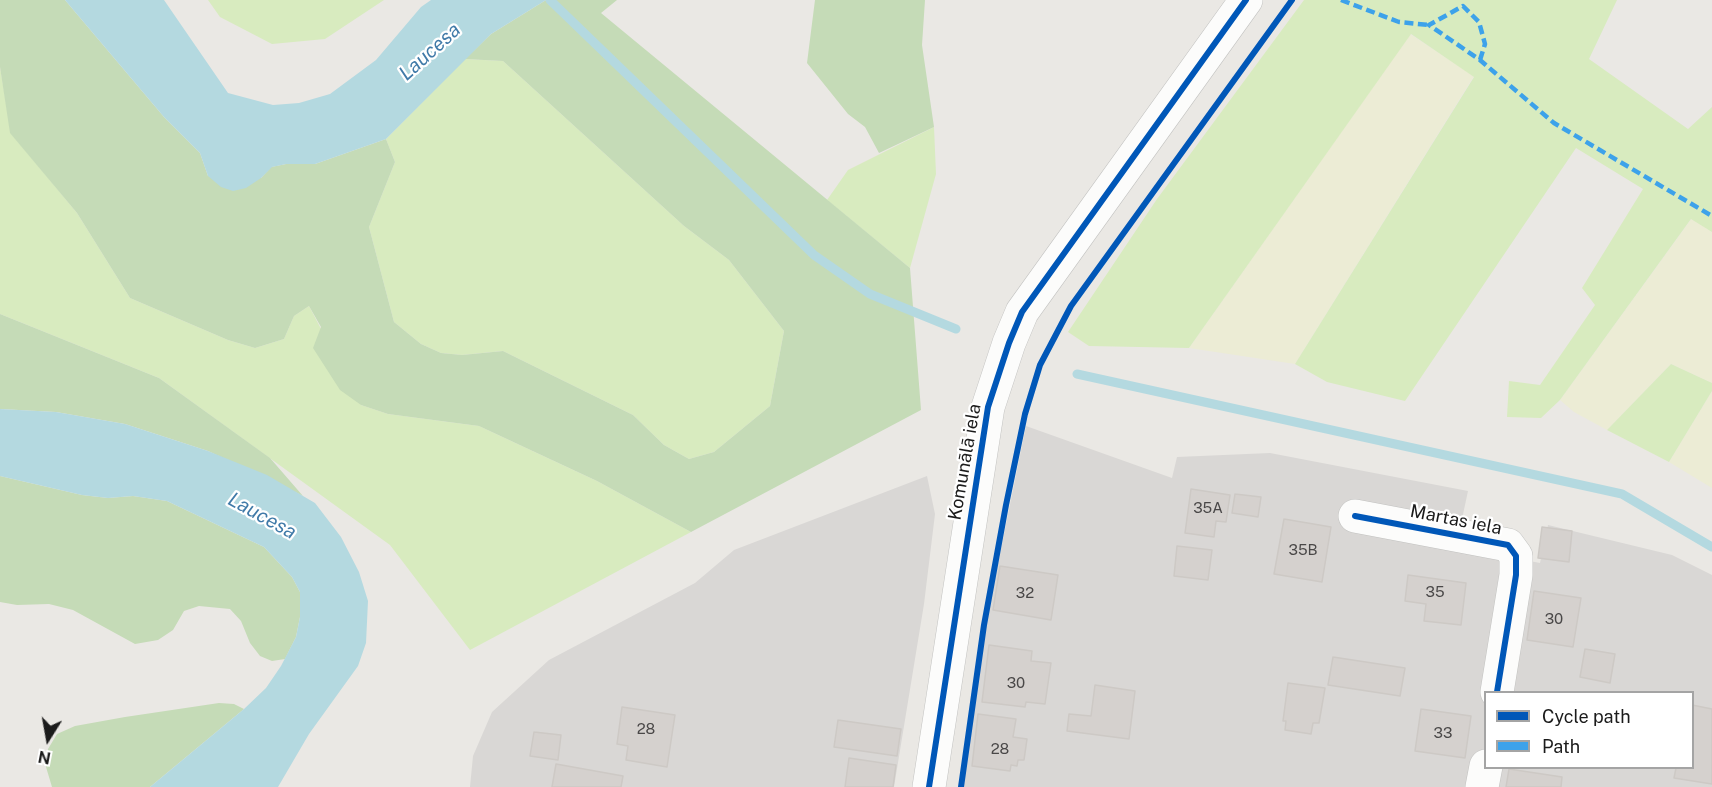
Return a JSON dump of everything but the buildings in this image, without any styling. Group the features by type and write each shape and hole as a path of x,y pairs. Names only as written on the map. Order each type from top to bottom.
{"street":[{"name":"Komunālā iela","path":"929,787 988,408 1009,343 1022,312 1246,0"},
{"name":"Martas iela","path":"1355,516 1508,545 1516,556 1516,575 1497,691"},
{"path":"1482,787 1485,769"}],"shaded area":[{"path":"1026,426 1172,478 1177,457 1270,453 1468,491 1456,547 1540,563 1548,525 1672,555 1712,575 1712,787 962,787 982,642"},
{"path":"927,476 935,514 924,604 894,787 470,787 473,756 492,712 549,660 695,583 734,550"}],"green space":[{"path":"0,0 65,0 164,117 200,153 208,176 261,178 271,167 286,164 315,164 386,139 395,162 369,227 394,322 421,344 441,353 462,355 503,351 633,415 664,445 689,459 714,452 770,406 784,331 729,260 684,226 503,61 465,59 491,34 546,0 617,0 601,13 910,268 921,410 691,532 597,481 479,426 388,414 361,405 340,390 313,348 321,327 309,306 294,316 284,339 255,348 228,340 130,298 77,213 10,133 0,67"},
{"path":"208,0 384,0 325,39 272,44 220,17"},
{"path":"815,0 925,0 922,45 934,127 879,153 865,127 848,114 807,63"},
{"path":"1304,0 1617,0 1589,59 1688,129 1712,107 1712,232 1691,219 1560,400 1541,418 1507,417 1509,381 1540,385 1595,305 1582,288 1643,189 1576,148 1405,401 1327,382 1295,364 1474,77 1411,34 1189,348 1089,346 1068,332 1157,199"},
{"path":"1410,34 1474,76 1295,364 1189,348"},
{"path":"465,59 503,61 684,226 729,260 784,331 770,406 714,452 689,459 664,445 633,415 503,351 462,355 441,353 421,344 394,322 369,227 395,162 386,139"},
{"path":"0,67 11,133 77,213 130,298 228,340 255,348 284,339 294,316 309,306 361,405 388,414 479,426 597,481 691,532 470,650 390,545 159,378 0,314"},
{"path":"934,127 936,174 910,268 827,200 848,170"},
{"path":"1692,218 1712,232 1712,383 1671,364 1607,430 1574,412 1560,400"},
{"path":"0,314 159,378 270,458 303,496 208,451 125,424 56,412 0,409"},
{"path":"1671,364 1712,383 1712,391 1669,462 1607,430"},
{"path":"1712,391 1712,488 1669,462"},
{"path":"0,476 82,495 108,498 133,496 167,501 264,547 292,577 300,592 300,617 296,637 285,659 272,661 260,656 250,643 241,621 230,609 199,606 184,611 173,630 158,640 135,644 73,610 49,604 17,605 0,602"},
{"path":"219,703 234,704 244,709 150,787 52,787 46,767 48,749 57,734 75,726"}],"water":[{"name":"Laucesa","path":"65,0 164,0 228,93 273,105 299,103 330,94 376,60 421,7 431,0 546,0 491,34 386,139 315,164 286,164 272,167 246,188 233,191 221,187 208,176 200,153 164,117"},
{"name":"Laucesa","path":"0,409 56,412 125,424 208,451 267,475 315,503 341,537 359,572 368,601 366,643 358,666 309,734 278,787 150,787 244,709 266,688 281,666 296,637 300,617 300,592 292,577 264,547 167,501 133,496 108,498 82,495 0,476"}],"waterway":[{"path":"550,0 814,255 870,294 956,329"},
{"path":"1077,374 1622,494 1712,547"}],"marked path":[{"path":"1341,0 1399,22 1429,25"},
{"path":"1480,60 1485,44 1479,22 1463,6 1429,25 1480,60 1554,123 1712,216"}],"cycle path":[{"path":"929,787 988,407 1009,343 1022,312 1246,0"},
{"path":"961,787 984,625 1006,505 1025,414 1040,365 1071,306 1292,0"},
{"path":"1355,516 1508,545 1516,556 1516,575 1497,691"}]}
